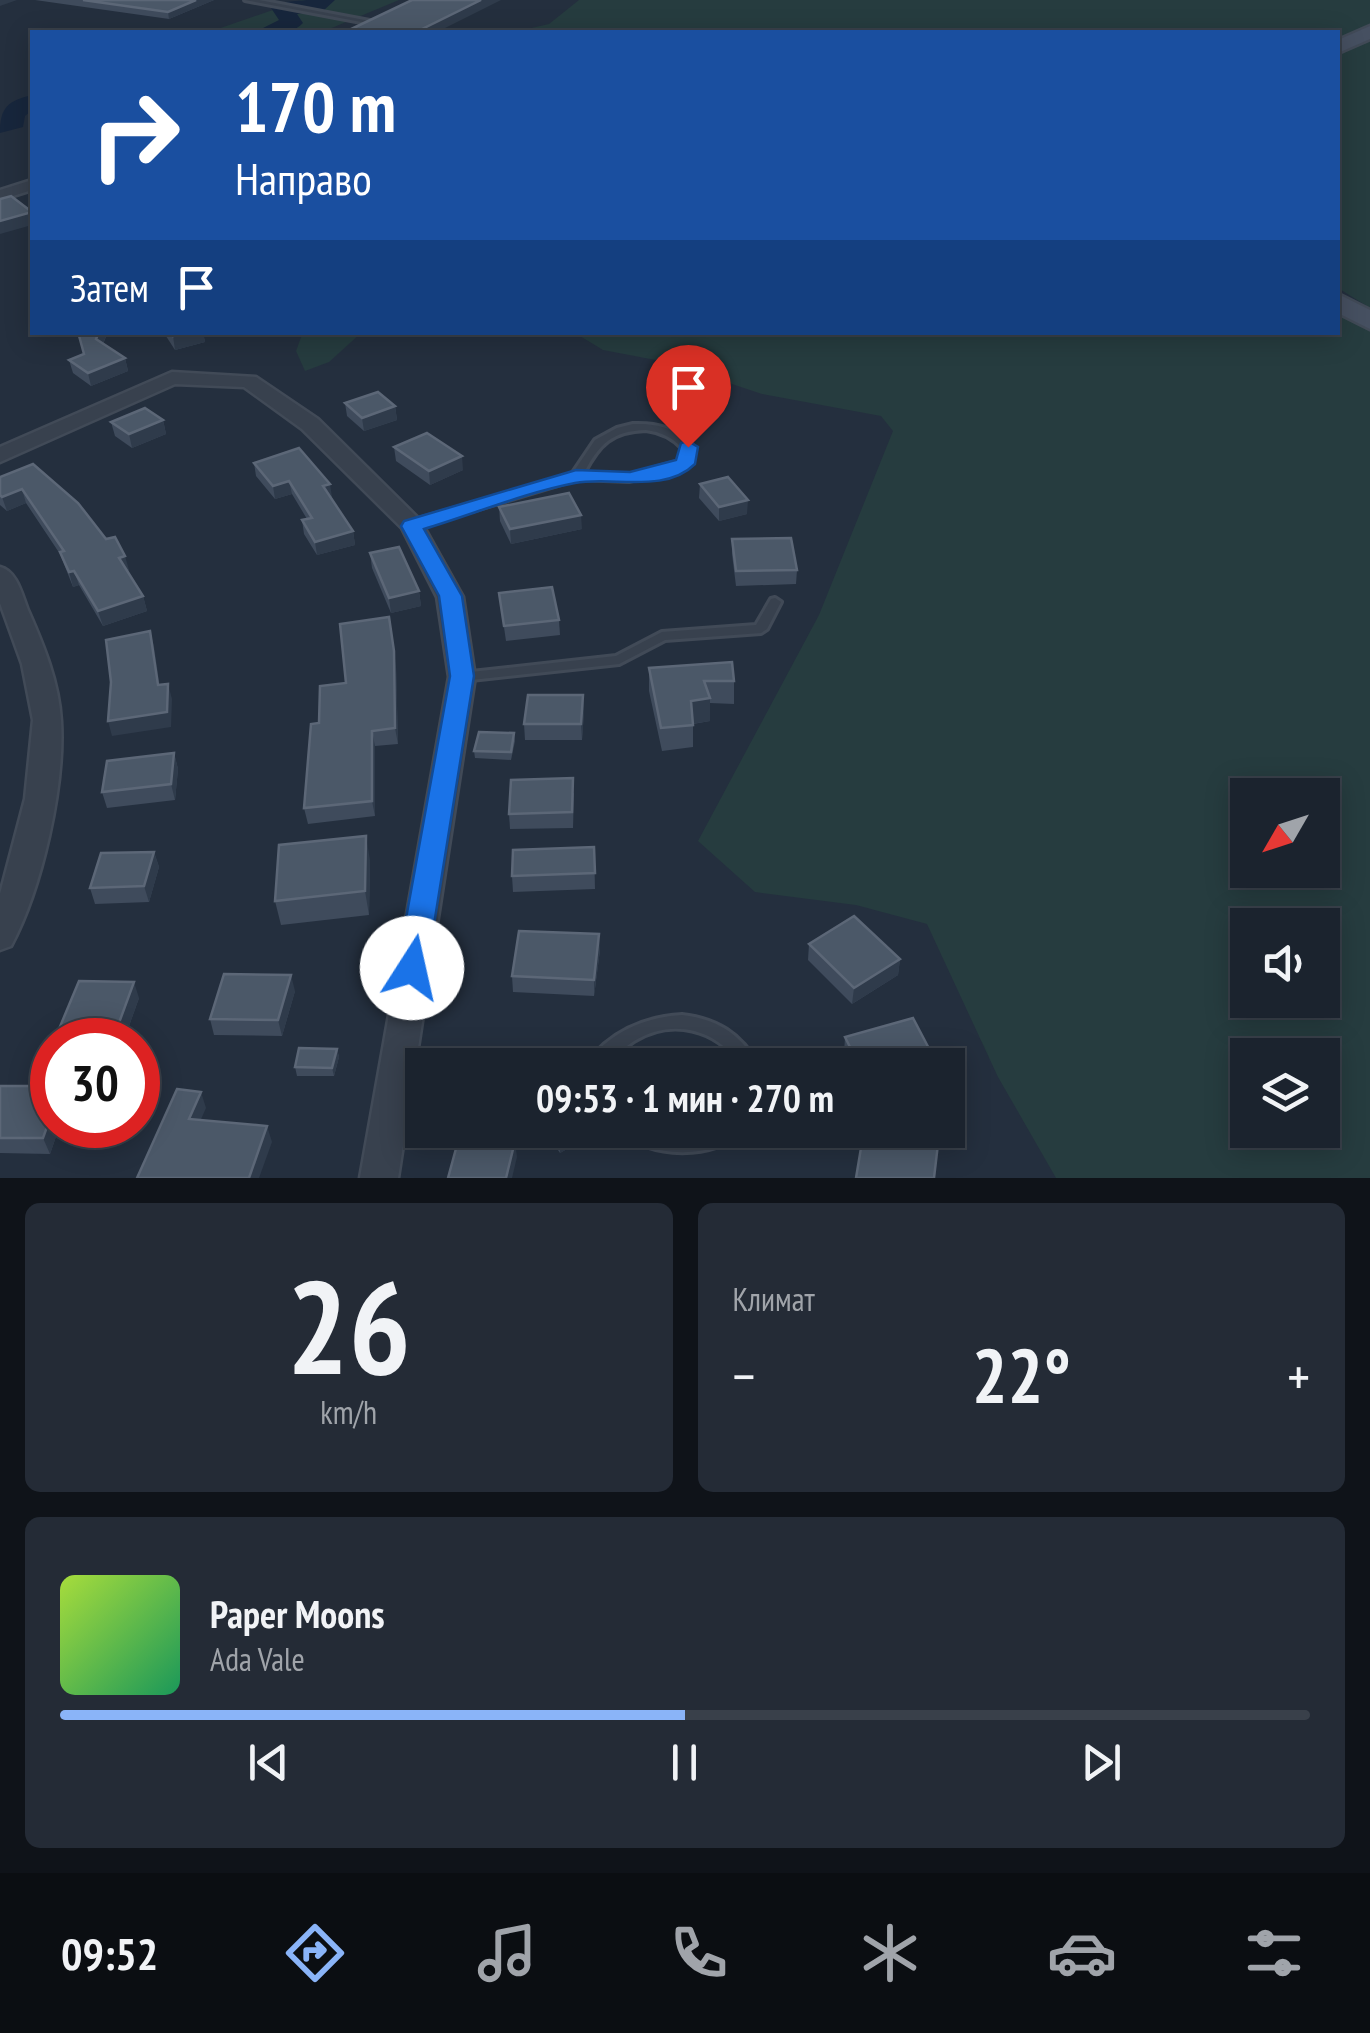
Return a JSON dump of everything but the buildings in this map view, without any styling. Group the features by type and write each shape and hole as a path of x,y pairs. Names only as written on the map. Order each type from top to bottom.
{"street":[{"path":"1340,46 1370,32"},
{"path":"0,195 30,185"},
{"path":"1340,303 1370,321"},
{"path":"0,455 172,378 250,381 310,424 412,526 450,596 462,676 379,1178"},
{"path":"0,574 25,630 47,720 36,820 0,937"}],"lane":[{"path":"248,0 372,22"},
{"path":"358,30 386,14"},
{"path":"412,526 576,476 630,478 673,469 685,464 688,447 676,434 664,430 648,426 622,430 599,442 576,476"},
{"path":"462,676 619,660 662,636 762,629 776,602"},
{"path":"615,1048 628,1036 651,1025 691,1022 716,1028 738,1048"},
{"path":"393,1077 405,1077"}],"green space":[{"path":"302,0 399,0 327,30 215,30"},
{"path":"579,0 1370,0 1370,28 1340,41 1340,30 523,30 549,24"},
{"path":"1370,40 1370,308 1340,289 1340,53"},
{"path":"1340,311 1370,330 1370,1178 1056,1178 998,1077 927,924 856,905 755,892 698,841 819,615 893,431 881,416 762,394 666,362 603,350 578,335 1340,335"},
{"path":"302,335 359,335 329,362 305,371 296,351"}],"waterway":[{"path":"272,30 292,23 282,8 315,6 324,0"},
{"path":"0,125 14,122 12,115 20,106 30,104"}],"route":[{"path":"412,968 462,676 450,596 412,526 576,476 630,478 673,469 685,464 688,447"}]}
